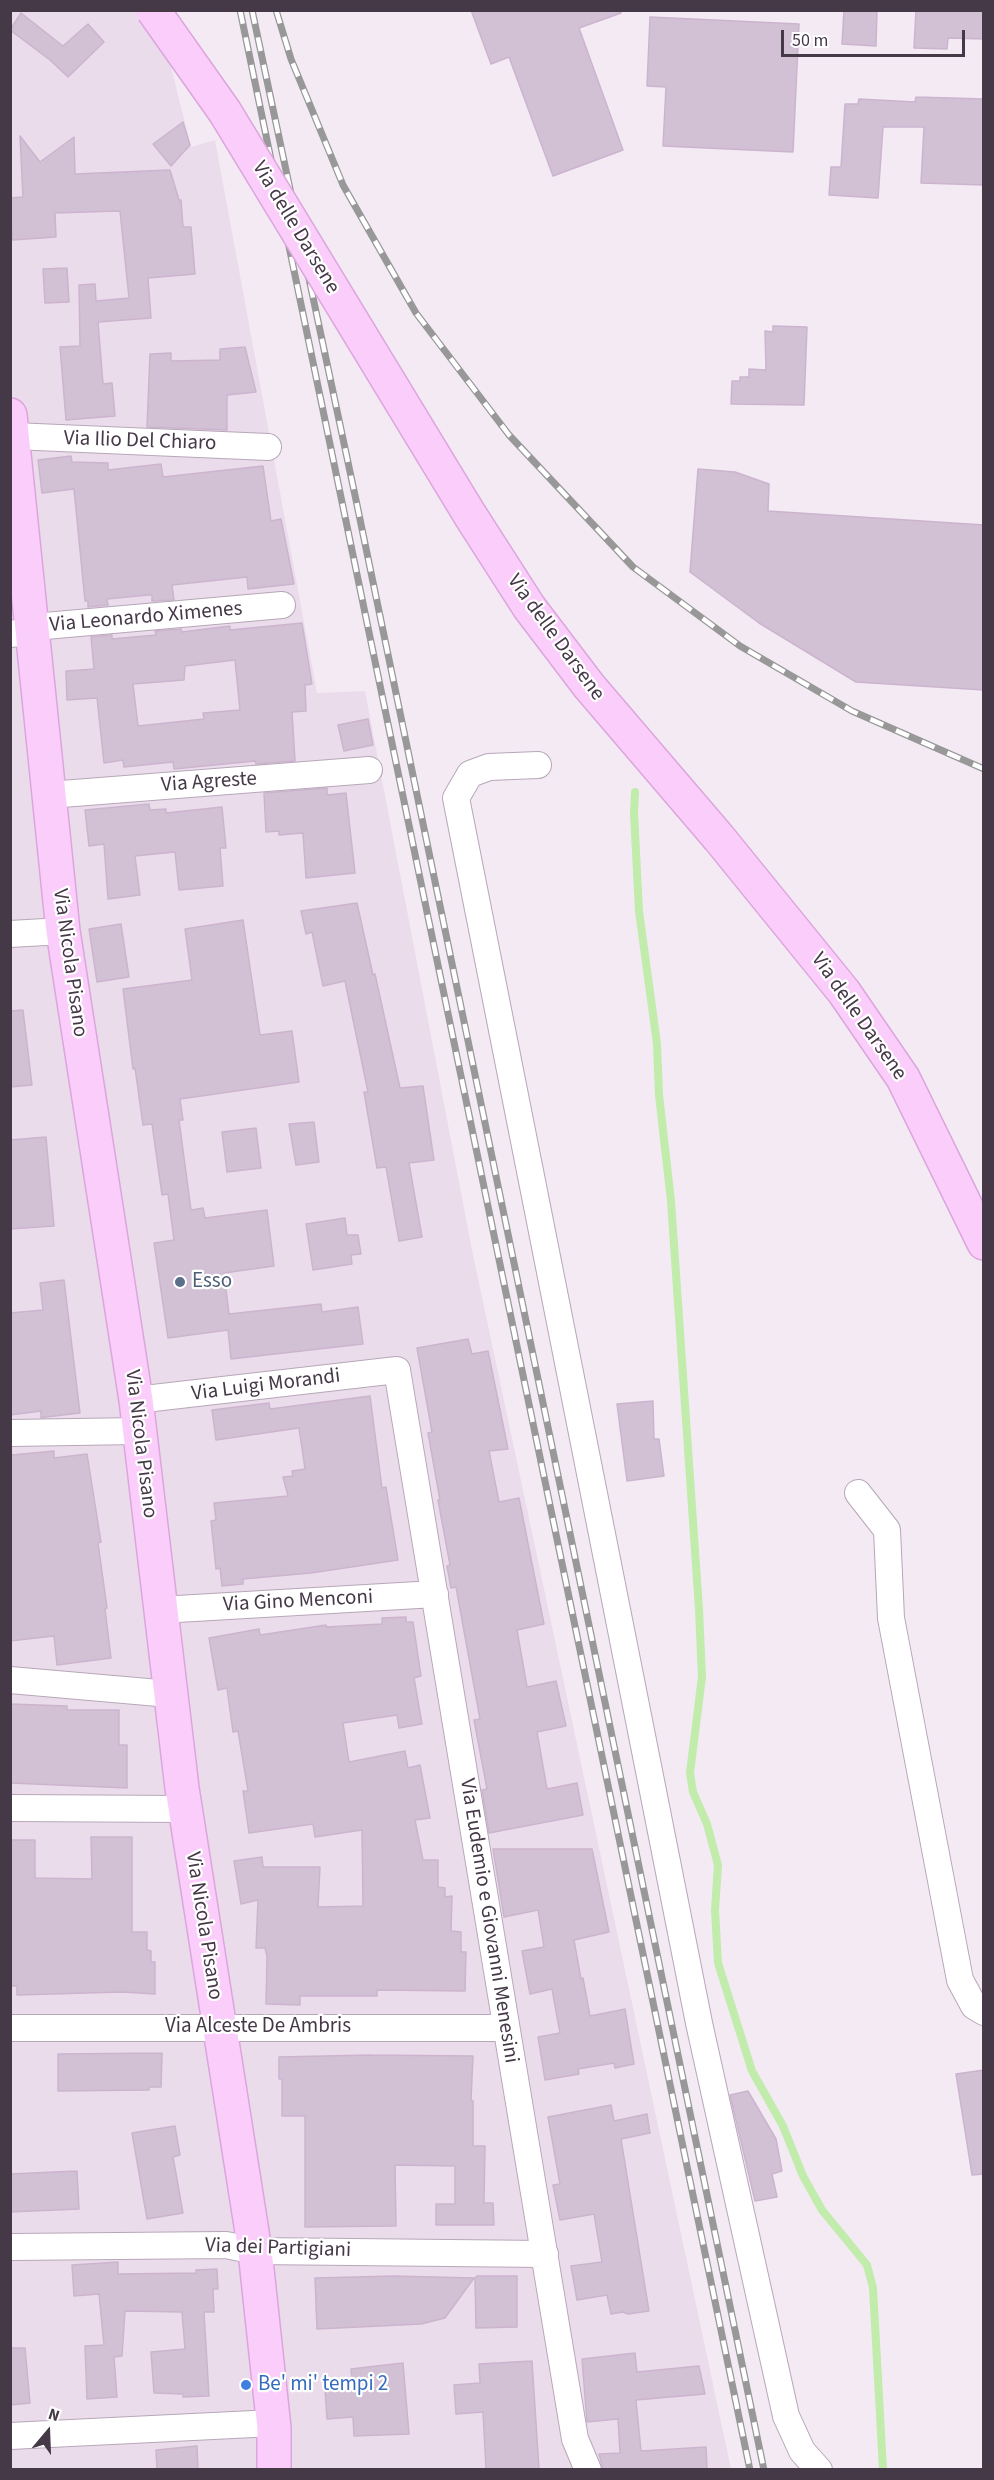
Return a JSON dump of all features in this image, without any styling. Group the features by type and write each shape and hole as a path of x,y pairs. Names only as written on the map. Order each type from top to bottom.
{"street":[{"name":"Via delle Darsene","path":"153,10 225,112 470,516 529,607 589,686 719,838 844,992 903,1078 984,1243"},
{"name":"Via Ilio Del Chiaro","path":"12,426 268,447"},
{"name":"Via Nicola Pisano","path":"12,426 22,632 49,795 63,931 137,1416 185,1809 255,2251 274,2425 289,2469"},
{"name":"Via Leonardo Ximenes","path":"22,632 45,626 282,606"},
{"path":"538,765 489,767 470,774 456,798 699,2023 786,2416 802,2451 819,2469"},
{"name":"Via Agreste","path":"49,795 369,770"},
{"path":"10,934 63,931"},
{"name":"Via Luigi Morandi","path":"10,1433 137,1416 397,1370"},
{"name":"Via Eudemio e Giovanni Menesini","path":"397,1370 575,2439 588,2469"},
{"path":"858,1492 887,1530 891,1618 960,1980 974,2006 984,2012"},
{"name":"Via Gino Menconi","path":"160,1610 435,1594"},
{"path":"10,1680 170,1694"},
{"path":"10,1808 185,1809"},
{"name":"Via Alceste De Ambris","path":"10,2028 219,2026 505,2028"},
{"name":"Via dei Partigiani","path":"10,2247 226,2246 255,2251 544,2254"},
{"path":"10,2436 274,2425 274,2469"}],"shaded area":[{"path":"11,11 157,11 191,147 215,140 317,693 365,691 472,1250 731,2469 11,2470"}],"building":[{"path":"471,10 620,10 621,13 579,28 623,150 553,176 509,57 491,64"},
{"path":"844,10 877,10 876,46 842,44"},
{"path":"916,10 984,10 984,39 948,38 947,49 914,48"},
{"path":"21,13 63,46 88,24 104,42 68,77 50,60 10,30"},
{"path":"650,17 799,24 793,152 663,146 666,87 647,86"},
{"path":"916,97 984,99 984,185 921,183 924,127 883,127 878,198 829,195 831,167 841,167 845,104 858,104 859,99 915,102"},
{"path":"183,122 190,145 171,166 153,144"},
{"path":"20,136 40,162 74,137 75,174 170,170 179,200 181,200 183,227 191,227 195,274 148,278 151,318 98,322 103,384 112,383 115,416 66,420 60,347 80,346 79,285 95,284 96,301 129,298 120,211 55,213 56,237 12,240 10,198 23,197"},
{"path":"67,268 69,302 45,303 43,269"},
{"path":"773,326 807,327 804,405 731,404 732,381 740,381 740,377 749,377 749,369 766,370 765,331 773,332"},
{"path":"245,347 256,392 227,395 227,430 147,427 150,354 171,353 171,361 220,360 220,349"},
{"path":"71,456 72,462 108,463 108,470 161,464 163,477 263,466 271,521 281,519 294,584 248,589 247,577 172,585 174,600 152,601 152,595 148,595 107,599 108,605 88,607 88,601 85,601 74,489 42,493 38,460"},
{"path":"698,469 735,472 769,484 768,511 984,525 984,690 856,682 759,623 690,572"},
{"path":"302,623 312,684 305,685 306,711 292,712 295,761 256,764 255,761 174,769 173,762 124,767 123,760 104,763 97,698 67,700 66,671 94,669 91,637 112,635 112,639 156,635 155,631 181,629 182,632 230,626 230,630","holes":["235,660 240,710 203,713 204,719 138,726 133,684 184,680 185,666"]},
{"path":"368,719 373,745 344,751 338,725"},
{"path":"327,788 327,795 346,793 355,873 306,878 303,833 279,835 279,831 266,832 264,793"},
{"path":"149,804 150,810 166,809 166,813 222,807 226,848 220,848 223,886 179,890 175,852 135,856 140,895 108,899 104,844 89,846 85,810"},
{"path":"357,903 400,1088 423,1086 434,1160 409,1163 422,1237 399,1241 386,1167 377,1168 364,1092 368,1092 345,981 323,986 312,932 306,934 301,911"},
{"path":"243,920 260,1035 292,1031 299,1082 180,1099 183,1120 179,1120 191,1210 203,1208 205,1218 267,1210 274,1266 224,1273 229,1314 321,1304 322,1312 358,1307 363,1344 231,1359 228,1330 168,1338 154,1243 174,1240 168,1194 162,1195 152,1124 143,1125 123,989 192,980 185,929"},
{"path":"121,924 129,977 97,982 89,929"},
{"path":"23,1010 32,1085 10,1087 10,1011"},
{"path":"314,1122 319,1162 296,1165 289,1124"},
{"path":"256,1128 261,1168 227,1172 222,1132"},
{"path":"46,1137 54,1226 10,1229 10,1140"},
{"path":"345,1218 347,1235 358,1235 361,1254 351,1255 352,1264 313,1270 306,1224"},
{"path":"64,1280 80,1413 41,1418 41,1411 10,1415 10,1313 43,1310 40,1283"},
{"path":"468,1339 472,1354 488,1351 508,1449 489,1451 499,1502 519,1498 544,1624 517,1630 527,1687 556,1681 566,1726 537,1732 547,1789 577,1783 583,1815 489,1833 482,1790 487,1789 474,1720 480,1719 456,1587 451,1588 447,1566 450,1565 428,1433 432,1432 417,1348"},
{"path":"370,1396 382,1488 386,1487 398,1560 311,1573 243,1579 243,1584 222,1586 220,1568 216,1569 211,1521 216,1520 214,1503 288,1496 283,1477 293,1476 292,1471 305,1469 299,1428 216,1440 212,1410 269,1403 270,1409"},
{"path":"653,1401 654,1439 659,1439 664,1476 627,1481 617,1404"},
{"path":"54,1451 54,1458 87,1454 101,1542 98,1543 111,1658 57,1665 54,1636 10,1641 10,1460 12,1455"},
{"path":"406,1617 406,1622 413,1622 421,1676 414,1678 422,1724 399,1728 397,1715 343,1723 349,1762 405,1751 408,1768 420,1765 430,1818 415,1820 423,1860 438,1860 438,1887 445,1888 445,1897 452,1896 451,1931 461,1932 461,1952 466,1952 465,1991 377,1990 377,1996 300,1996 300,2005 266,2004 267,1956 265,1948 256,1948 258,1900 241,1904 234,1861 262,1857 263,1867 320,1867 318,1907 363,1906 362,1830 315,1837 313,1824 249,1833 243,1791 248,1791 238,1731 233,1732 227,1688 218,1690 209,1638 259,1629 260,1635 326,1625 326,1627 382,1624 382,1618"},
{"path":"10,1704 67,1706 67,1710 119,1710 119,1745 127,1745 127,1788 10,1783"},
{"path":"91,1837 132,1837 132,1932 147,1932 147,1950 151,1951 151,1962 155,1962 155,1994 123,1992 17,1995 17,1986 10,1986 10,1840 35,1840 35,1878 92,1879"},
{"path":"493,1849 592,1849 609,1932 574,1940 581,1979 583,1978 590,2016 625,2009 634,2064 615,2068 614,2063 578,2069 579,2074 545,2080 538,2037 560,2033 552,1989 530,1994 522,1951 544,1947 538,1910 504,1917"},
{"path":"162,2053 161,2087 149,2087 149,2090 58,2091 58,2054"},
{"path":"473,2056 471,2100 473,2101 473,2146 485,2146 484,2203 493,2203 494,2225 436,2225 436,2204 455,2204 455,2166 395,2165 396,2226 305,2227 305,2116 282,2116 282,2079 279,2079 279,2057"},
{"path":"984,2070 984,2174 972,2175 956,2074"},
{"path":"748,2091 776,2139 782,2171 772,2174 777,2197 755,2201 730,2095"},
{"path":"611,2105 614,2121 647,2114 650,2133 621,2139 649,2311 628,2314 623,2312 611,2314 607,2295 577,2300 571,2266 602,2262 594,2214 560,2220 553,2185 560,2184 548,2117"},
{"path":"175,2126 180,2155 173,2157 183,2213 147,2219 132,2133"},
{"path":"77,2171 79,2209 10,2212 10,2174"},
{"path":"118,2262 118,2274 196,2273 196,2270 217,2269 218,2289 213,2289 214,2312 204,2312 209,2396 183,2397 183,2394 154,2393 151,2352 185,2349 182,2312 125,2311 122,2356 114,2357 117,2397 87,2399 85,2346 104,2345 99,2294 74,2296 72,2265"},
{"path":"394,2276 474,2278 445,2318 421,2324 317,2329 315,2278"},
{"path":"477,2276 517,2276 517,2327 476,2328 475,2278"},
{"path":"10,2348 25,2348 30,2403 10,2405"},
{"path":"635,2353 637,2372 699,2366 705,2394 636,2400 641,2451 706,2447 707,2469 603,2469 599,2454 620,2453 618,2419 587,2422 582,2359"},
{"path":"532,2361 539,2469 486,2469 483,2412 456,2414 454,2385 480,2383 479,2364"},
{"path":"403,2363 409,2434 354,2436 353,2417 327,2419 325,2389 353,2388 351,2369"},
{"path":"197,2446 198,2469 157,2469 156,2450"}],"waterway":[{"path":"635,792 639,911 657,1044 659,1095 671,1201 699,1609 702,1677 690,1773 693,1792 707,1824 718,1865 715,1910 718,1963 752,2071 783,2126 803,2176 822,2210 867,2265 873,2288 883,2469"}],"railway":[{"path":"240,10 750,2470"},
{"path":"252,10 356,500 764,2470"},
{"path":"276,10 291,59 343,185 416,313 509,435 633,567 740,646 852,711 984,769"}],"place":[{"name":"Esso","path":"180,1282"},
{"name":"Be' mi' tempi 2","path":"246,2385"}]}
